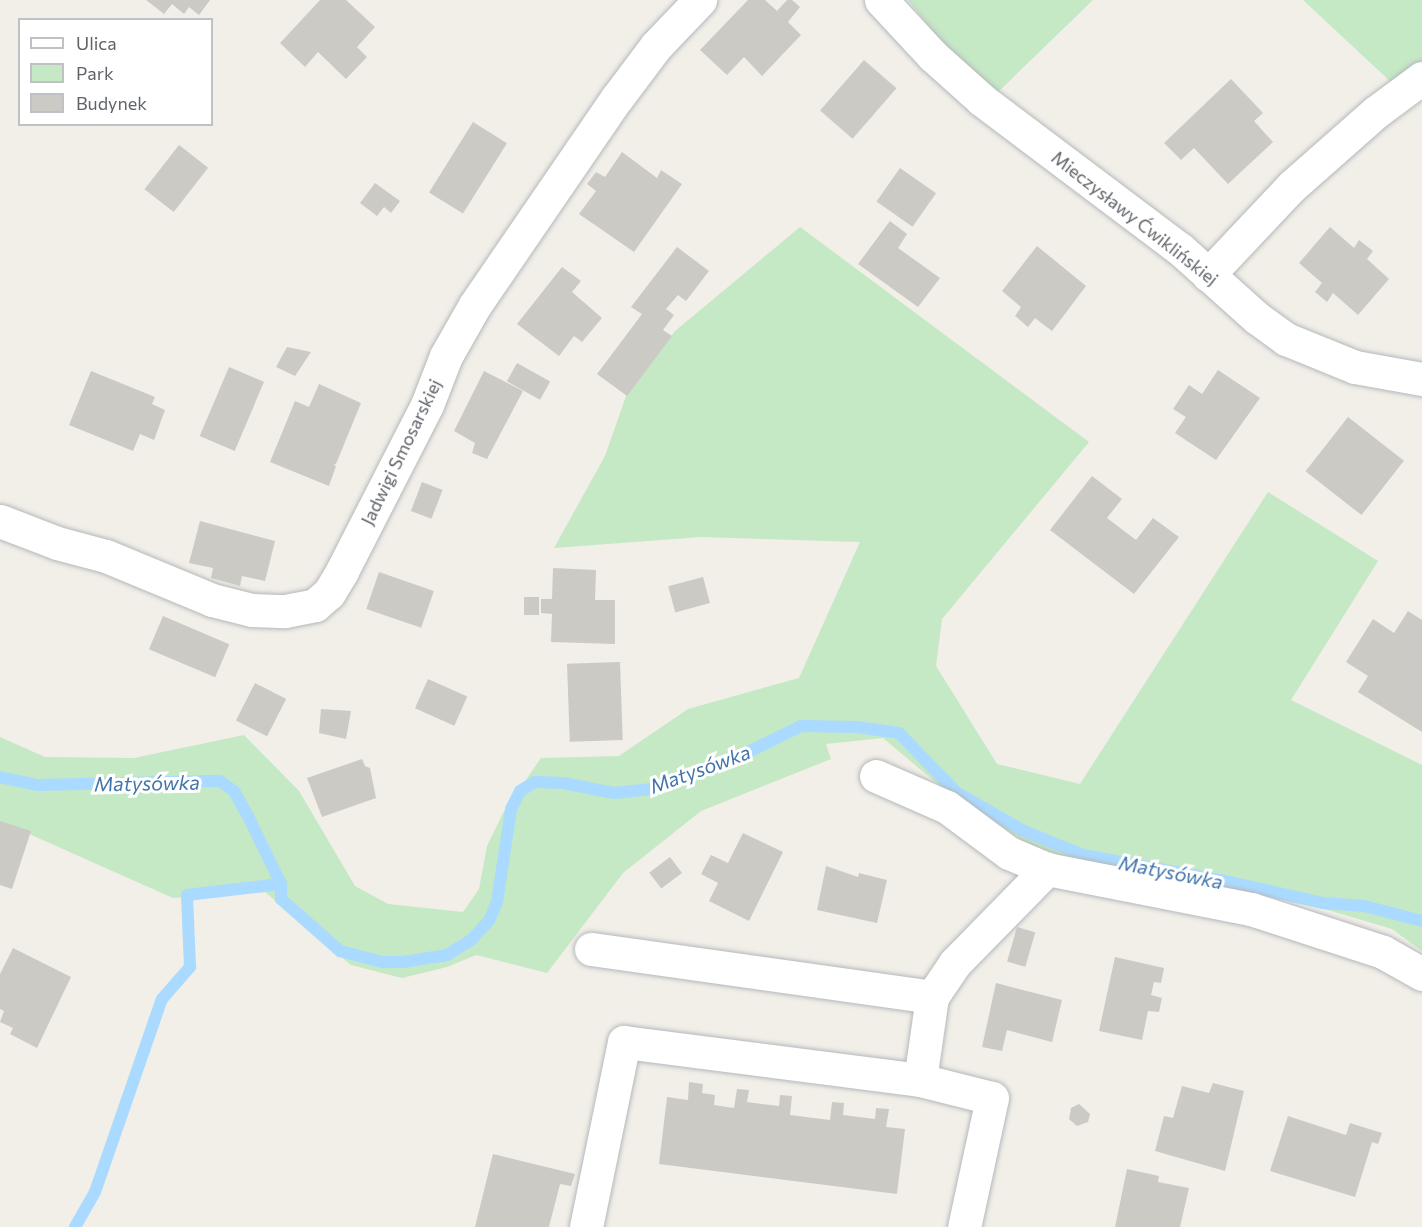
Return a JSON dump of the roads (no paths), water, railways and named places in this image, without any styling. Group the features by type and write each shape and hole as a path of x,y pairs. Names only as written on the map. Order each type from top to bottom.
{"street":[{"name":"Jadwigi Smosarskiej","path":"0,521 57,543 106,556 212,600 252,610 285,611 315,605 329,592 342,571 427,405 446,356 475,305 617,98 656,46 700,0"},
{"name":"Mieczysławy Ćwiklińskiej","path":"881,0 933,57 982,100 1180,249 1286,339 1355,367 1422,379"},
{"path":"1208,275 1292,186 1376,112 1422,78"},
{"path":"876,776 947,807 1009,853 1047,868 1251,909 1383,952 1422,974"},
{"path":"920,1080 932,997 956,963 1047,868"},
{"path":"591,949 932,997"},
{"path":"586,1227 624,1041 920,1080 992,1098 964,1227"}],"waterway":[{"name":"Matysówka","path":"0,777 38,785 220,781 234,791 247,814 281,884 281,899 340,951 382,962 403,962 447,955 471,940 489,921 497,902 511,809 520,791 535,782 563,783 614,793 652,789 738,757 801,726 857,727 899,733 956,792 1022,830 1083,855 1221,880 1323,903 1364,906 1422,921"},
{"path":"75,1227 95,1192 162,999 190,967 187,895 281,884"}]}
